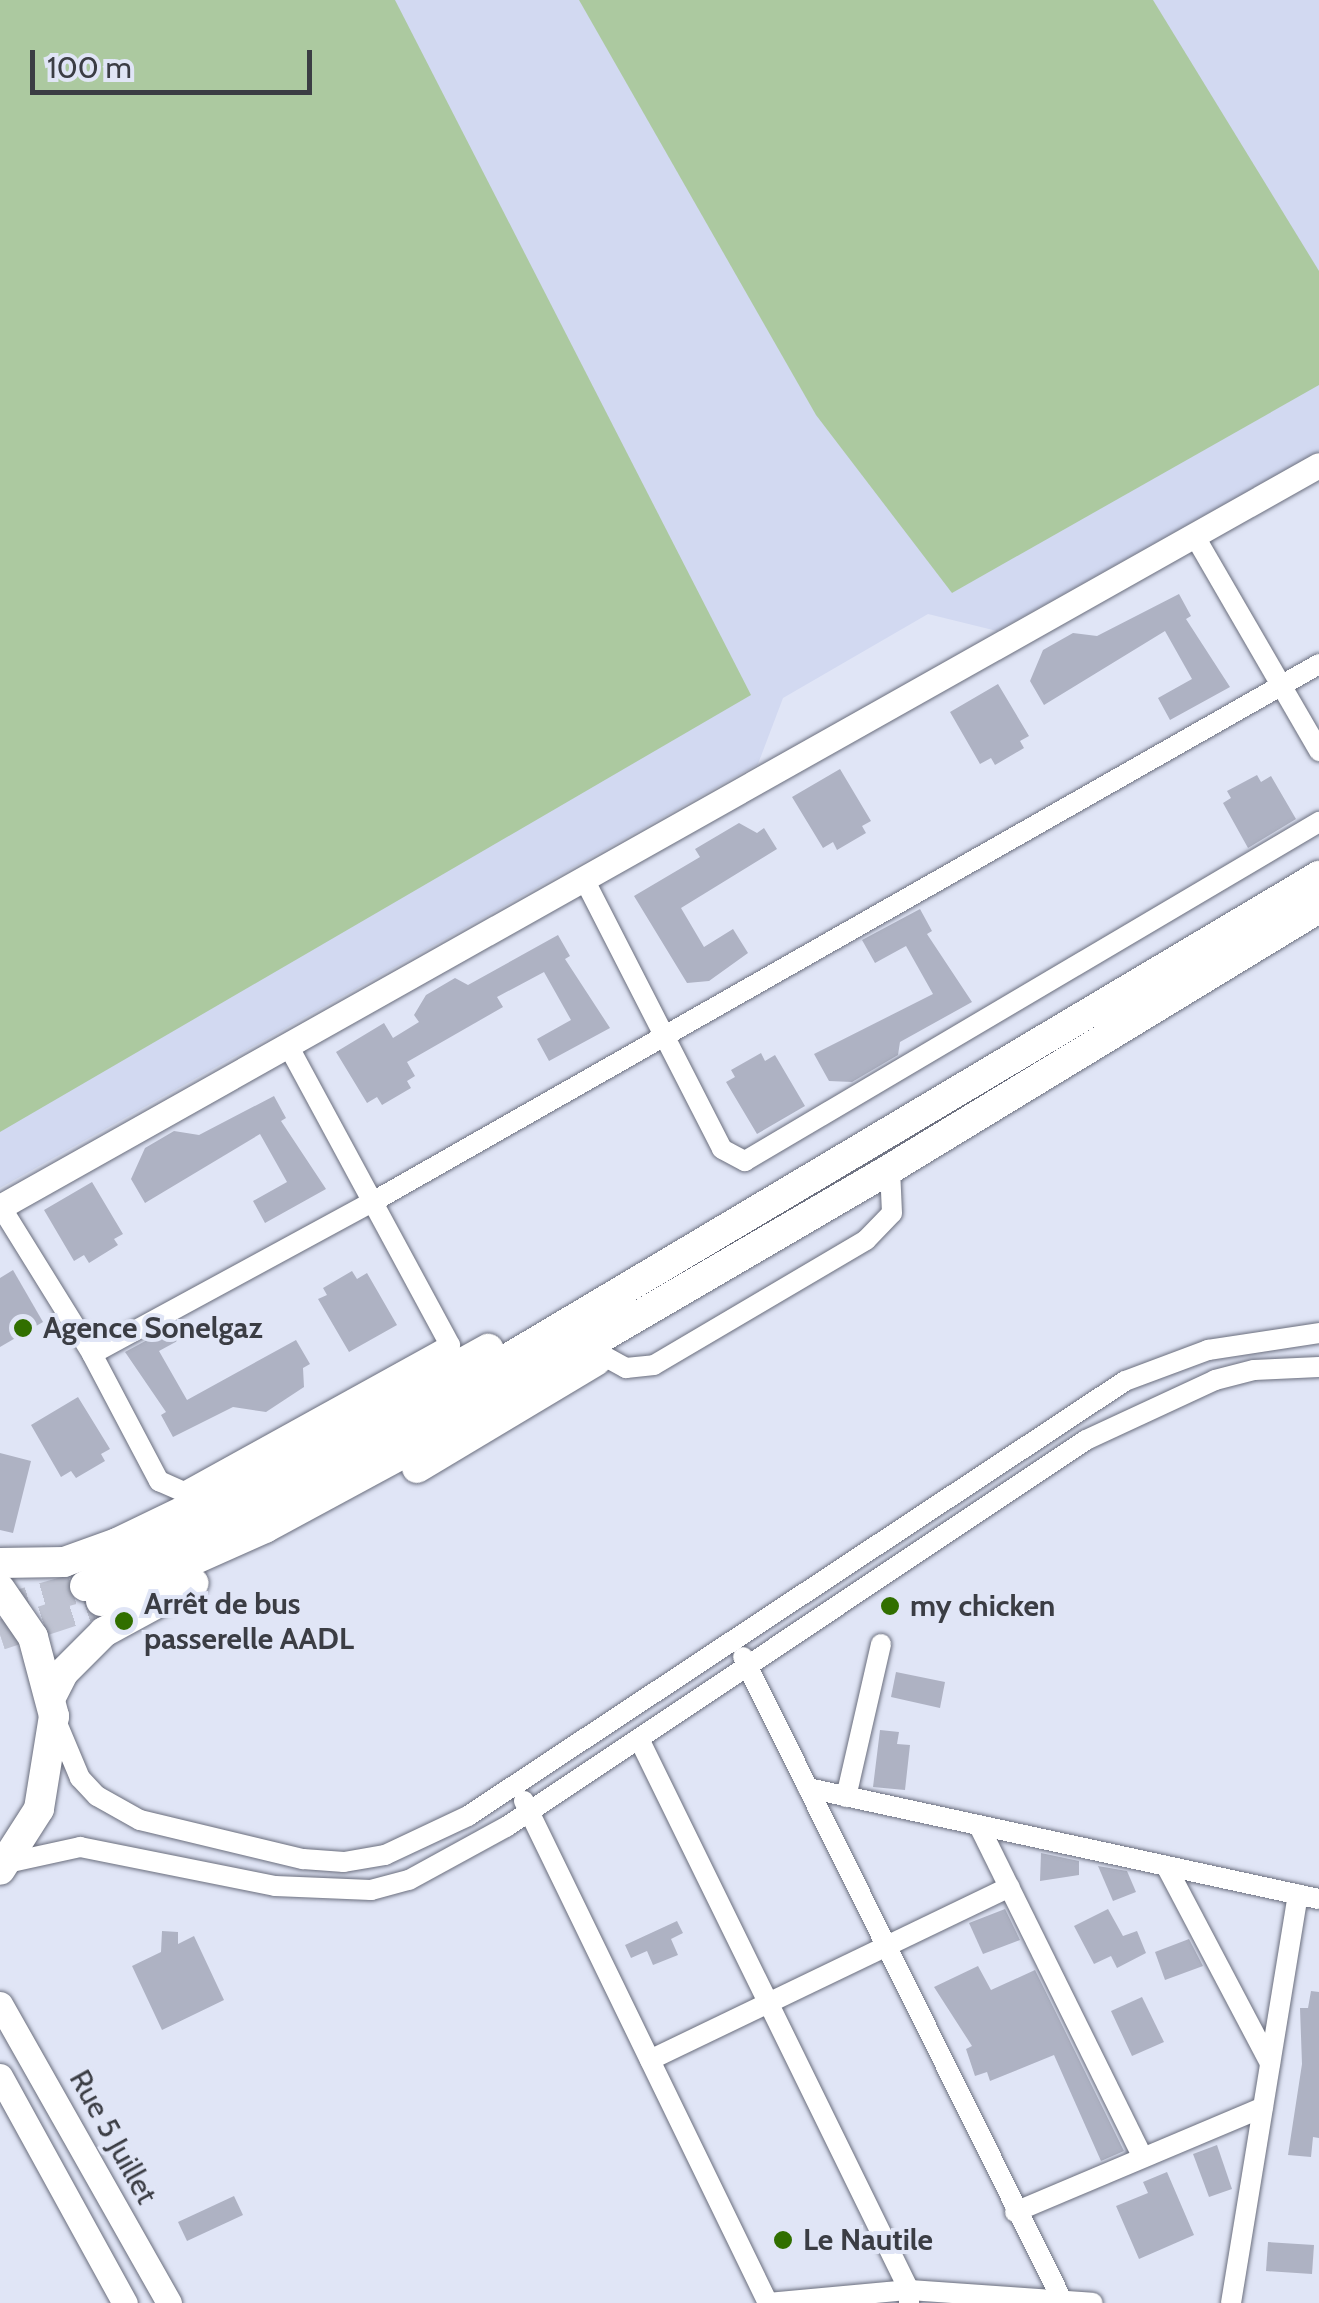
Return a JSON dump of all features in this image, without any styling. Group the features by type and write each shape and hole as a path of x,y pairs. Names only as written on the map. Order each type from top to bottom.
{"highway":[{"path":"1319,876 312,1475 88,1596 330,1494 890,1169 1319,908"},
{"path":"0,1563 64,1562 148,1529 348,1428 717,1216 794,1187"},
{"path":"4,1867 40,1809 53,1705 82,1651 129,1616 487,1430 604,1356 709,1274"},
{"path":"0,1589 33,1637 53,1705"}],"main road":[{"path":"0,1207 1319,465"},
{"name":"Rue 5 Juillet","path":"0,2004 169,2303"},
{"path":"0,2076 125,2303"}],"street":[{"path":"1194,535 1319,752"},
{"path":"92,1354 376,1200 1319,664"},
{"path":"584,879 722,1149 734,1160 750,1160 1319,822"},
{"path":"0,1207 92,1354 159,1481 184,1492 450,1344 376,1200 288,1045"},
{"path":"604,1356 626,1368 654,1364 866,1240 892,1213 890,1169"},
{"path":"53,1705 80,1778 116,1809 166,1829 303,1860 385,1855 468,1816 1125,1381 1208,1350 1319,1333"},
{"path":"4,1867 80,1848 275,1886 371,1890 453,1859 1133,1414 1254,1370 1319,1367"},
{"path":"732,1640 1062,2300"},
{"path":"846,1797 881,1644"},
{"path":"638,1738 909,2296"},
{"path":"514,1784 768,2303 909,2296 1093,2303"},
{"path":"808,1788 1308,1896 1270,2063 1231,2303"},
{"path":"980,1826 1142,2156"},
{"path":"1166,1866 1270,2063"},
{"path":"650,2060 887,1950 1010,1887"},
{"path":"1015,2212 1263,2107"}],"shaded area":[{"path":"0,0 1319,0 1319,451 997,631 928,614 783,698 758,764 0,1188"}],"green space":[{"path":"0,0 395,0 751,695 0,1132"},
{"path":"579,0 1153,0 1319,271 1319,385 952,593 816,415"}],"building":[{"path":"1179,594 1191,616 1186,619 1230,687 1170,720 1158,698 1192,679 1165,631 1044,705 1030,681 1043,650 1073,633 1097,636"},
{"path":"998,684 1029,736 1020,741 1024,748 995,765 991,758 980,764 950,712"},
{"path":"840,769 871,821 862,826 866,833 837,850 833,842 823,848 792,797"},
{"path":"1257,775 1261,782 1271,776 1296,819 1248,848 1223,803 1231,798 1227,791"},
{"path":"739,823 757,833 764,828 777,849 681,908 704,947 733,929 748,953 709,981 687,983 634,896 700,857 695,849"},
{"path":"920,909 932,931 927,934 972,1002 900,1042 898,1055 852,1082 829,1081 814,1054 933,994 906,946 875,963 862,940"},
{"path":"558,935 570,956 565,959 610,1028 549,1061 537,1039 571,1020 544,972 497,997 503,1007 407,1062 415,1076 407,1081 411,1088 382,1105 377,1097 367,1103 336,1052 384,1023 393,1038 419,1022 414,1015 426,995 455,978 468,985"},
{"path":"761,1053 765,1061 775,1055 805,1106 757,1134 726,1082 735,1077 731,1070"},
{"path":"274,1096 286,1118 281,1121 326,1189 265,1223 253,1201 287,1182 260,1134 145,1203 131,1179 145,1148 174,1131 199,1135"},
{"path":"92,1182 123,1234 114,1239 118,1245 89,1263 84,1255 74,1261 44,1210"},
{"path":"13,1270 43,1322 0,1347 0,1278"},
{"path":"352,1271 357,1279 367,1273 397,1325 349,1352 318,1299 327,1295 323,1288"},
{"path":"186,1319 194,1332 159,1351 187,1400 296,1340 310,1364 303,1368 304,1387 266,1412 233,1407 173,1437 161,1415 166,1412 125,1352"},
{"path":"78,1397 110,1449 101,1454 105,1461 76,1478 71,1471 61,1477 31,1425"},
{"path":"0,1453 31,1461 13,1533 0,1530"},
{"path":"896,1672 945,1682 940,1708 891,1697"},
{"path":"880,1730 899,1732 897,1744 910,1745 905,1790 873,1787"},
{"path":"1041,1853 1079,1861 1079,1875 1040,1881"},
{"path":"1098,1866 1127,1871 1136,1892 1113,1901"},
{"path":"1005,1909 1020,1940 983,1954 969,1923"},
{"path":"1108,1909 1123,1936 1137,1931 1146,1953 1117,1968 1111,1956 1094,1964 1074,1926"},
{"path":"677,1921 683,1933 671,1939 678,1955 653,1965 647,1951 631,1958 625,1945"},
{"path":"162,1931 178,1932 178,1944 194,1936 224,2000 162,2030 132,1966 161,1952"},
{"path":"1189,1939 1203,1966 1165,1980 1155,1952"},
{"path":"978,1966 991,1990 1035,1970 1124,2151 1101,2161 1054,2055 990,2081 987,2072 975,2076 966,2049 972,2046 934,1987"},
{"path":"1311,1991 1319,1992 1319,2138 1313,2137 1311,2157 1288,2155 1302,2064 1300,2008 1308,2008"},
{"path":"1142,1997 1164,2042 1132,2056 1111,2011"},
{"path":"1217,2145 1232,2189 1209,2197 1193,2154"},
{"path":"1167,2172 1194,2235 1139,2259 1116,2206 1148,2193 1143,2182"},
{"path":"234,2196 243,2215 187,2241 178,2222"},
{"path":"1268,2242 1314,2245 1312,2274 1266,2271"}],"tunnel":[{"path":"0,1610 85,1586"},
{"path":"0,1635 91,1605"}],"place":[{"name":"Agence Sonelgaz","path":"23,1328"},
{"name":"my chicken","path":"890,1606"},
{"name":"Arrêt de bus passerelle AADL","path":"124,1621"},
{"name":"Le Nautile","path":"783,2240"}]}
